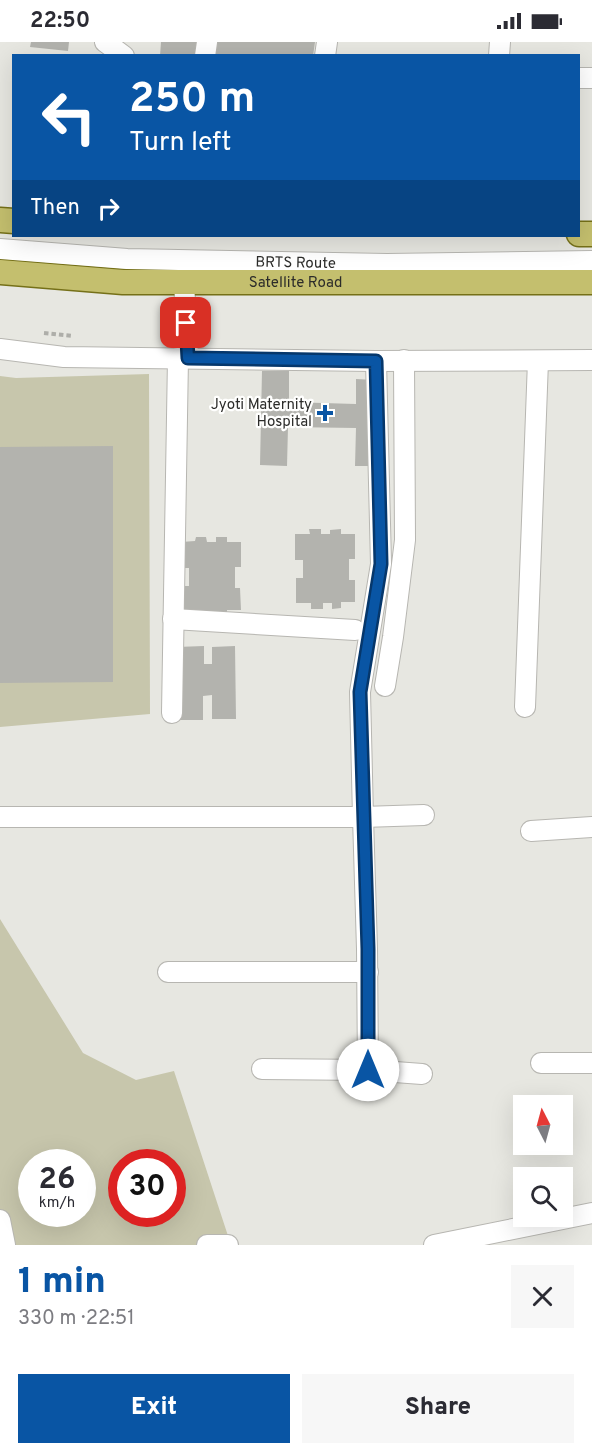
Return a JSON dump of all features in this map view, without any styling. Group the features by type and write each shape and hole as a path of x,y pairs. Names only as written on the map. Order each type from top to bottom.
{"main road":[{"name":"Satellite Road","path":"0,272 123,282 592,282"}],"street":[{"path":"105,42 121,54"},
{"name":"BRTS Route","path":"0,249 127,260 387,264 592,261"},
{"path":"172,713 184,282"},
{"path":"0,349 64,357 376,361 592,360"},
{"path":"385,686 405,540 404,360"},
{"path":"525,707 538,360"},
{"path":"368,1070 368,972 360,692 381,564 376,361"},
{"path":"173,620 355,630"},
{"path":"0,818 424,815"},
{"path":"531,831 592,827"},
{"path":"168,972 368,972"},
{"path":"541,1063 592,1063"},
{"path":"262,1070 368,1070 422,1074"},
{"path":"434,1245 592,1213"},
{"path":"0,1220 5,1245"},
{"path":"207,1245 228,1245"}],"green space":[{"path":"149,374 150,714 0,727 0,376 16,378"},
{"path":"0,919 83,1053 136,1080 174,1071 231,1245 0,1245"}],"building":[{"path":"31,42 69,42 68,51 30,47"},
{"path":"161,42 200,42 199,54 160,54"},
{"path":"214,42 315,42 313,54 212,54"},
{"path":"262,371 289,371 289,402 356,404 356,379 375,380 373,466 355,466 356,428 288,427 287,466 260,465"},
{"path":"113,446 113,682 0,683 0,447"},
{"path":"309,529 321,529 321,534 330,534 330,530 341,529 341,534 355,534 355,559 349,559 349,580 355,580 355,602 341,602 341,608 332,609 332,603 323,603 323,609 311,609 311,603 296,603 296,578 303,578 303,560 295,560 295,534 310,534"},
{"path":"196,537 206,537 207,542 216,542 216,537 227,537 227,542 241,542 241,567 235,567 235,588 240,588 241,610 227,610 227,616 217,616 217,611 209,611 209,617 183,611 182,586 189,586 189,568 181,568 181,542 195,541"},
{"path":"204,646 204,664 212,664 212,647 235,646 236,719 212,719 212,695 203,696 203,720 178,720 177,647"}],"place":[{"name":"Jyoti Maternity Hospital","path":"325,413"}],"route":[{"path":"186,323 188,358 376,361 381,564 360,692 368,949 368,1070"}]}
